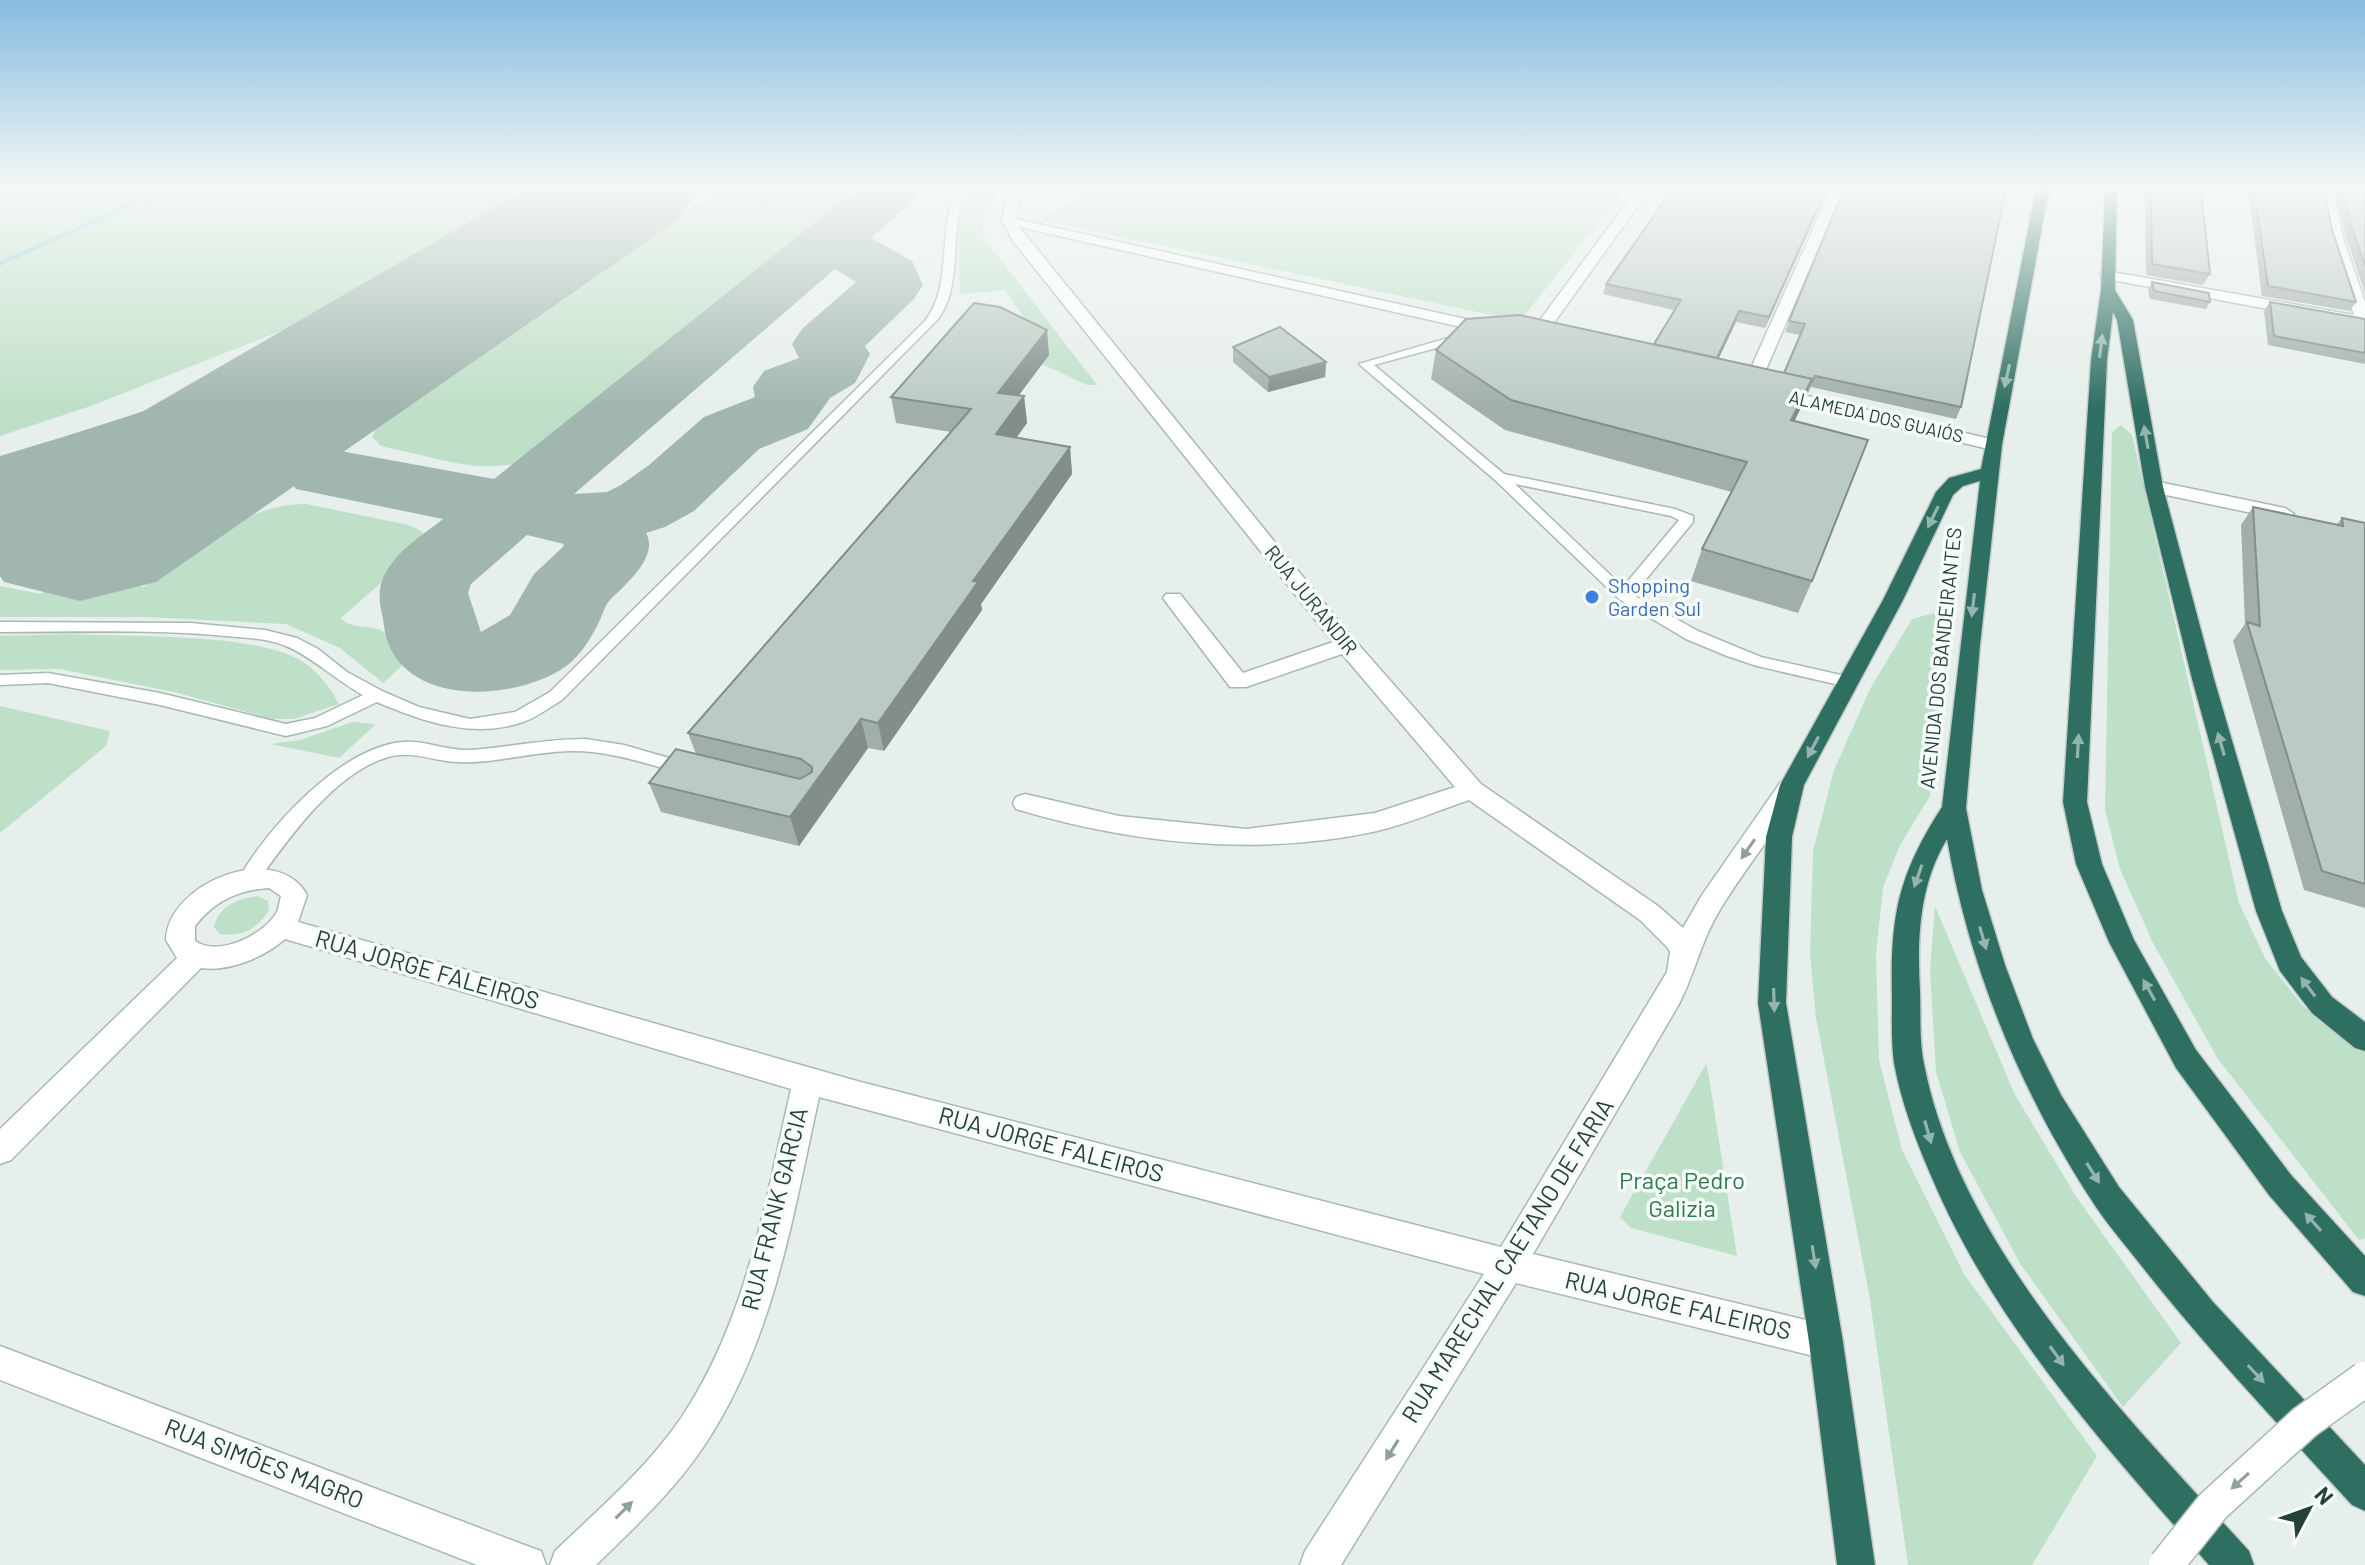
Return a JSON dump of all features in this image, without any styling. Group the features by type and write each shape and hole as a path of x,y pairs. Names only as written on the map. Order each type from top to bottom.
{"highway":[{"name":"AVENIDA DOS BANDEIRANTES","path":"2029,262 1992,458 1969,645 1954,808 1969,890 1991,965 2019,1039 2050,1104 2108,1198 2201,1314 2364,1491"},
{"path":"2109,262 2099,360 2075,802 2089,864 2122,942 2186,1059 2280,1185 2365,1280"},
{"path":"2108,283 2125,320 2154,487 2203,679 2269,911 2290,963 2322,1005 2365,1039"},
{"path":"1856,1565 1826,1342 1772,1003 1779,837 1792,785 1893,600 1945,492 1992,458"},
{"path":"1954,808 1925,856 1911,897 1905,962 1909,1067 1933,1151 1995,1269 2084,1395 2235,1565"}],"street":[{"name":"RUA JURANDIR","path":"1037,262 1347,645 1472,790 1649,913 1677,939 1684,952"},
{"path":"1194,262 1523,335 1583,262"},
{"name":"ALAMEDA DOS GUAIÓS","path":"1802,262 1742,386 1992,458"},
{"path":"2108,283 2364,322 2344,262"},
{"path":"2154,487 2305,518"},
{"path":"1173,598 1238,682 1347,645"},
{"name":"RUA MARECHAL CAETANO DE FARIA","path":"1319,1565 1508,1266 1669,996 1681,972 1684,952 1711,902 1792,785"},
{"path":"1025,803 1119,825 1246,838 1376,822 1472,790"},
{"path":"270,878 286,884 294,895 292,910 280,927 257,944 229,956 196,956 184,948 180,937 183,923 209,896 248,880 270,878"},
{"name":"RUA JORGE FALEIROS","path":"280,927 808,1081 1508,1266 1826,1342"},
{"path":"0,1150 196,956"},
{"name":"RUA FRANK GARCIA","path":"569,1565 635,1498 693,1432 723,1379 760,1290 808,1081"},
{"name":"RUA SIMÕES MAGRO","path":"0,1363 527,1565"},
{"path":"2166,1565 2213,1506 2305,1422 2365,1379"}],"lane":[{"path":"0,627 191,628 265,635 291,642 312,653 341,676 414,711 470,725 520,717 556,696 928,324 941,306 947,262"},
{"path":"1523,335 1365,364 1500,477 1624,596 1692,635 1733,652 1757,661 1848,682"},
{"path":"1500,477 1675,513 1688,519 1624,596"},
{"path":"0,680 48,678 160,699 286,730 303,729 325,721 376,695"},
{"path":"248,880 315,797 358,762 402,747 461,757 561,745 589,745 706,774"}],"green space":[{"path":"0,262 419,262 407,269 400,268 291,327 91,406 0,436"},
{"path":"614,262 782,262 546,453 526,461 507,465 471,465 381,446 372,437 376,427"},
{"path":"959,262 1002,262 1097,385 1087,385 1042,364 1048,355 1005,290 960,294"},
{"path":"1241,262 1567,262 1520,321"},
{"path":"2121,425 2132,435 2239,903 2265,958 2304,1007 2365,1052 2365,1238 2359,1240 2218,1059 2154,945 2120,869 2105,810 2112,432"},
{"path":"306,504 409,525 423,532 423,544 416,552 341,618 350,624 382,631 396,645 406,662 383,683 340,648 286,624 145,617 0,617 0,586 41,594 72,571 144,587 240,521 283,506"},
{"path":"1934,613 1941,621 1930,796 1900,845 1883,888 1876,954 1879,1060 1902,1150 1964,1274 2097,1456 2032,1565 1908,1565 1869,1294 1816,1018 1810,953 1813,851 1834,770 1870,689 1912,619"},
{"path":"70,634 220,640 277,651 310,667 327,684 339,704 294,719 272,719 174,692 59,669 0,670 0,636"},
{"path":"0,706 110,731 106,746 0,833"},
{"path":"352,722 376,724 339,758 270,744 300,740"},
{"path":"257,896 268,901 269,910 260,922 242,933 220,934 214,927 224,909"},
{"path":"1935,906 2015,1095 2077,1198 2181,1343 2123,1407 2021,1265 1960,1152 1936,1072 1930,970"},
{"name":"Praça Pedro Galizia","path":"1706,1064 1737,1256 1631,1228 1620,1217"}],"building":[{"path":"1621,262 1793,262 1769,317 1739,311 1717,358 1654,344 1681,300 1606,284"},
{"path":"1814,262 1991,262 1961,407 1815,376 1810,382 1812,379 1784,373 1805,324 1789,321"},
{"path":"2209,262 2210,274 2152,264"},
{"path":"2265,262 2343,262 2356,302 2268,286"},
{"path":"2152,282 2209,293 2210,302 2154,291"},
{"path":"2270,302 2365,319 2365,353 2274,336"},
{"path":"974,303 1000,307 1047,330 998,393 1024,396 996,434 1070,447 973,581 978,582 878,723 861,719 790,817 649,783 676,749 800,779 812,772 812,767 801,759 688,733 971,409 891,397"},
{"path":"1519,315 1812,379 1791,420 1868,440 1812,581 1702,549 1747,462 1511,400 1436,350 1466,319"},
{"path":"1280,327 1326,362 1269,377 1233,347"},
{"path":"2253,507 2343,526 2342,518 2365,523 2365,884 2322,871 2247,622 2260,626"}],"waterway":[{"path":"0,264 4,262"}],"taxiway":[{"path":"510,507 805,262"},
{"path":"510,507 429,574 423,593 435,643 457,659 495,661 539,640 550,627 566,594 599,561 607,548 603,533 579,519 620,515 651,502 678,483 731,433 782,413 793,399 790,387 825,372 834,361 835,354 827,344 891,285 889,275 867,262"},
{"path":"0,482 185,422 321,369 401,330 507,267"},
{"path":"324,472 510,507"},
{"path":"510,507 561,516"}],"runway":[{"path":"80,537 514,262"}],"place":[{"name":"Shopping Garden Sul","path":"1592,597"}]}
